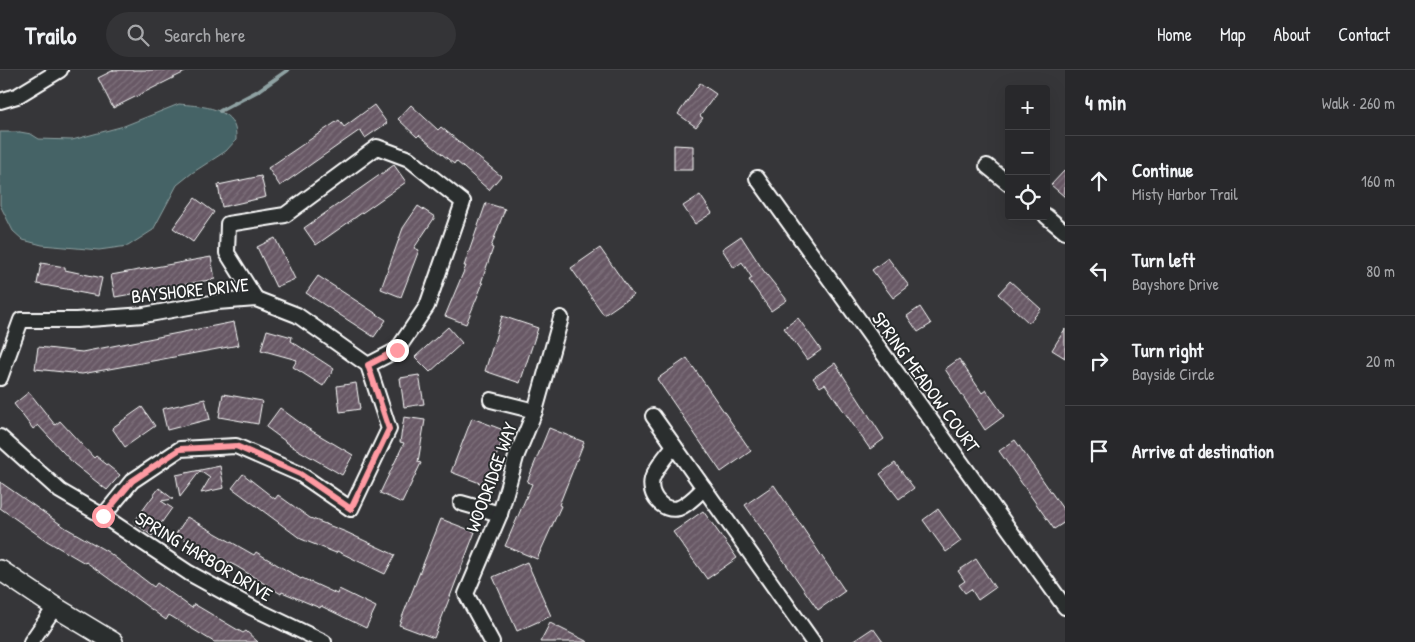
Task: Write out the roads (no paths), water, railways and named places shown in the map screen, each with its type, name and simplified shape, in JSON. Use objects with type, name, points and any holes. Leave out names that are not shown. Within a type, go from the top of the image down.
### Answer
[{"type":"main road","points":[[0,570],[55,607],[113,642]]},
{"type":"street","points":[[0,101],[16,96],[60,70]]},
{"type":"street","points":[[103,516],[132,481],[180,449],[236,446],[300,474],[351,509],[389,429],[368,365],[397,350],[427,306],[463,202],[409,159],[377,147],[285,214],[228,224],[227,254],[256,300]]},
{"type":"street","points":[[987,166],[1005,181]]},
{"type":"street","name":"SPRING MEADOW COURT","points":[[757,178],[1065,607]]},
{"type":"street","points":[[1050,219],[1065,232]]},
{"type":"street","name":"BAYSHORE DRIVE","points":[[0,378],[21,320],[76,320],[134,315],[217,302],[256,300],[297,315],[368,365]]},
{"type":"street","name":"WOODRIDGE WAY","points":[[492,642],[466,594],[500,514],[516,457],[534,411],[561,318]]},
{"type":"street","points":[[491,400],[534,411]]},
{"type":"street","points":[[653,416],[813,642]]},
{"type":"street","name":"SPRING HARBOR DRIVE","points":[[0,437],[60,491],[103,516],[189,573],[253,608],[297,637],[324,642]]},
{"type":"street","points":[[674,446],[652,478],[652,495],[658,502],[666,506],[680,508],[704,488]]},
{"type":"street","points":[[461,503],[500,514]]},
{"type":"street","points":[[31,642],[55,607]]},
{"type":"water","points":[[179,104],[212,108],[226,115],[232,121],[235,128],[236,140],[226,151],[177,185],[153,230],[128,246],[99,250],[42,245],[23,240],[13,231],[0,205],[0,132],[20,132],[31,134],[39,139],[72,140],[124,126]]},
{"type":"waterway","points":[[220,111],[258,91],[288,70]]}]
